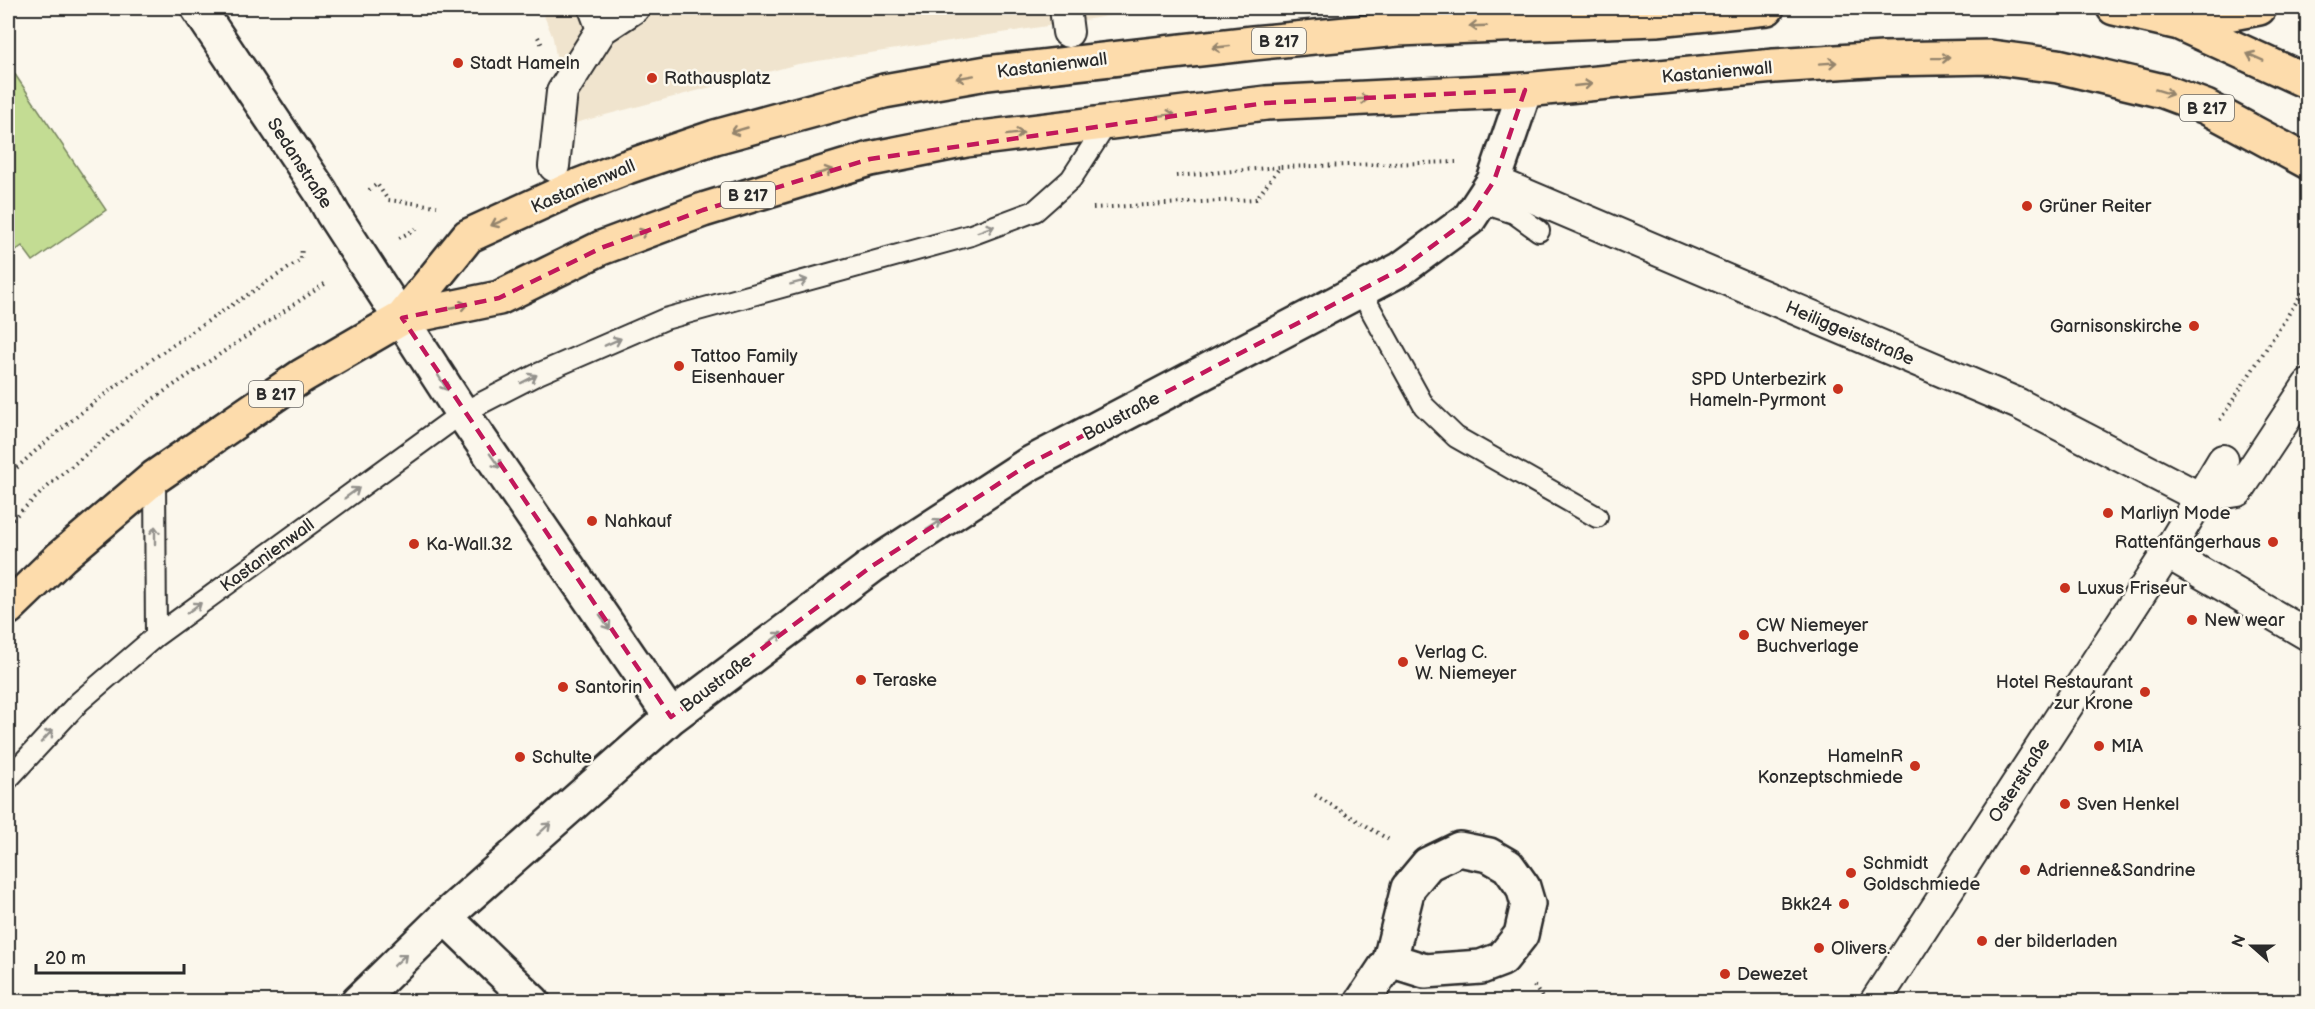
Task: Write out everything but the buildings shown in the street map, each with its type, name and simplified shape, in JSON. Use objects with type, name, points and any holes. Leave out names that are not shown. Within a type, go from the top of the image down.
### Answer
[{"type":"main road","name":"Kastanienwall","points":[[402,318],[468,236],[573,188],[638,163],[726,133],[884,91],[987,73],[1398,29],[1656,19],[1767,8]]},
{"type":"main road","points":[[2114,8],[2180,23],[2307,82]]},
{"type":"main road","points":[[2180,23],[2259,8]]},
{"type":"main road","name":"Kastanienwall","points":[[8,608],[61,557],[155,477],[302,376],[402,318],[499,298],[601,248],[703,210],[870,159],[966,140],[1266,104],[1525,90],[1774,66],[1883,59],[1991,57],[2058,66],[2163,91],[2206,107],[2305,158]]},
{"type":"street","name":"Sedanstraße","points":[[198,8],[402,318]]},
{"type":"street","points":[[554,166],[562,92],[598,18],[634,8]]},
{"type":"street","name":"Baustraße","points":[[358,1002],[445,917],[671,717],[872,566],[1029,464],[1401,269],[1469,219],[1491,182],[1525,90]]},
{"type":"street","name":"Heiliggeiststraße","points":[[1491,182],[2019,405],[2199,497]]},
{"type":"street","name":"Baustraße","points":[[402,318],[462,413],[671,717]]},
{"type":"street","points":[[2199,497],[2238,491],[2307,385]]},
{"type":"street","name":"Osterstraße","points":[[1875,1002],[2167,553],[2223,460]]},
{"type":"street","points":[[2167,553],[2307,634]]},
{"type":"street","points":[[1362,1002],[1390,960],[1408,888],[1428,864],[1459,849],[1489,855],[1508,866],[1523,887],[1528,904],[1521,935],[1502,959],[1481,967],[1425,971],[1390,960]]},
{"type":"street","points":[[445,917],[534,1002]]},
{"type":"lane","name":"Kastanienwall","points":[[8,779],[79,702],[156,636],[462,413],[538,374],[665,319],[970,235],[1035,211],[1071,179],[1108,122]]},
{"type":"lane","points":[[1491,182],[1514,213],[1539,231]]},
{"type":"lane","points":[[1360,290],[1424,406],[1430,412],[1456,437],[1597,518]]},
{"type":"lane","points":[[155,477],[156,636]]},
{"type":"path","points":[[2302,8],[2307,18]]},
{"type":"path","points":[[1035,211],[1256,199],[1280,166]]},
{"type":"path","points":[[1176,176],[1280,166],[1491,182]]},
{"type":"path","points":[[8,476],[47,440],[191,332],[301,260],[303,236],[377,184],[388,200],[442,207]]},
{"type":"path","points":[[8,523],[56,479],[153,399],[362,258],[423,225]]},
{"type":"path","points":[[2217,424],[2307,284]]},
{"type":"path","points":[[1315,795],[1428,864]]},
{"type":"highlighted area","points":[[1525,90],[1494,181],[1469,219],[1401,269],[1029,464],[872,566],[671,717],[402,318],[499,298],[601,248],[703,210],[870,159],[1266,103]]},
{"type":"shaded area","name":"Rathausplatz","points":[[541,8],[1153,8],[798,64],[575,123],[562,92],[553,38]]},
{"type":"green space","points":[[8,64],[106,210],[33,261],[22,246],[8,256]]},
{"type":"place","name":"Stadt Hameln","points":[[458,63]]},
{"type":"place","name":"Rathausplatz","points":[[652,78]]},
{"type":"place","name":"Grüner Reiter","points":[[2027,206]]},
{"type":"place","name":"Garnisonskirche","points":[[2194,326]]},
{"type":"place","name":"Tattoo Family Eisenhauer","points":[[679,366]]},
{"type":"place","name":"SPD Unterbezirk Hameln-Pyrmont","points":[[1838,389]]},
{"type":"place","name":"Marliyn Mode","points":[[2108,513]]},
{"type":"place","name":"Nahkauf","points":[[592,521]]},
{"type":"place","name":"Rattenfängerhaus","points":[[2273,542]]},
{"type":"place","name":"Ka-Wall.32","points":[[414,544]]},
{"type":"place","name":"Luxus Friseur","points":[[2065,588]]},
{"type":"place","name":"New wear","points":[[2192,620]]},
{"type":"place","name":"CW Niemeyer Buchverlage","points":[[1744,635]]},
{"type":"place","name":"Verlag C. W. Niemeyer","points":[[1403,662]]},
{"type":"place","name":"Teraske","points":[[861,680]]},
{"type":"place","name":"Santorin","points":[[563,687]]},
{"type":"place","name":"Hotel Restaurant zur Krone","points":[[2145,692]]},
{"type":"place","name":"MIA","points":[[2099,746]]},
{"type":"place","name":"Schulte","points":[[520,757]]},
{"type":"place","name":"HamelnR Konzeptschmiede","points":[[1915,766]]},
{"type":"place","name":"Sven Henkel","points":[[2065,804]]},
{"type":"place","name":"Adrienne&Sandrine","points":[[2025,870]]},
{"type":"place","name":"Schmidt Goldschmiede","points":[[1851,873]]},
{"type":"place","name":"Bkk24","points":[[1844,904]]},
{"type":"place","name":"der bilderladen","points":[[1982,941]]},
{"type":"place","name":"Olivers.","points":[[1819,948]]},
{"type":"place","name":"Dewezet","points":[[1725,974]]}]
